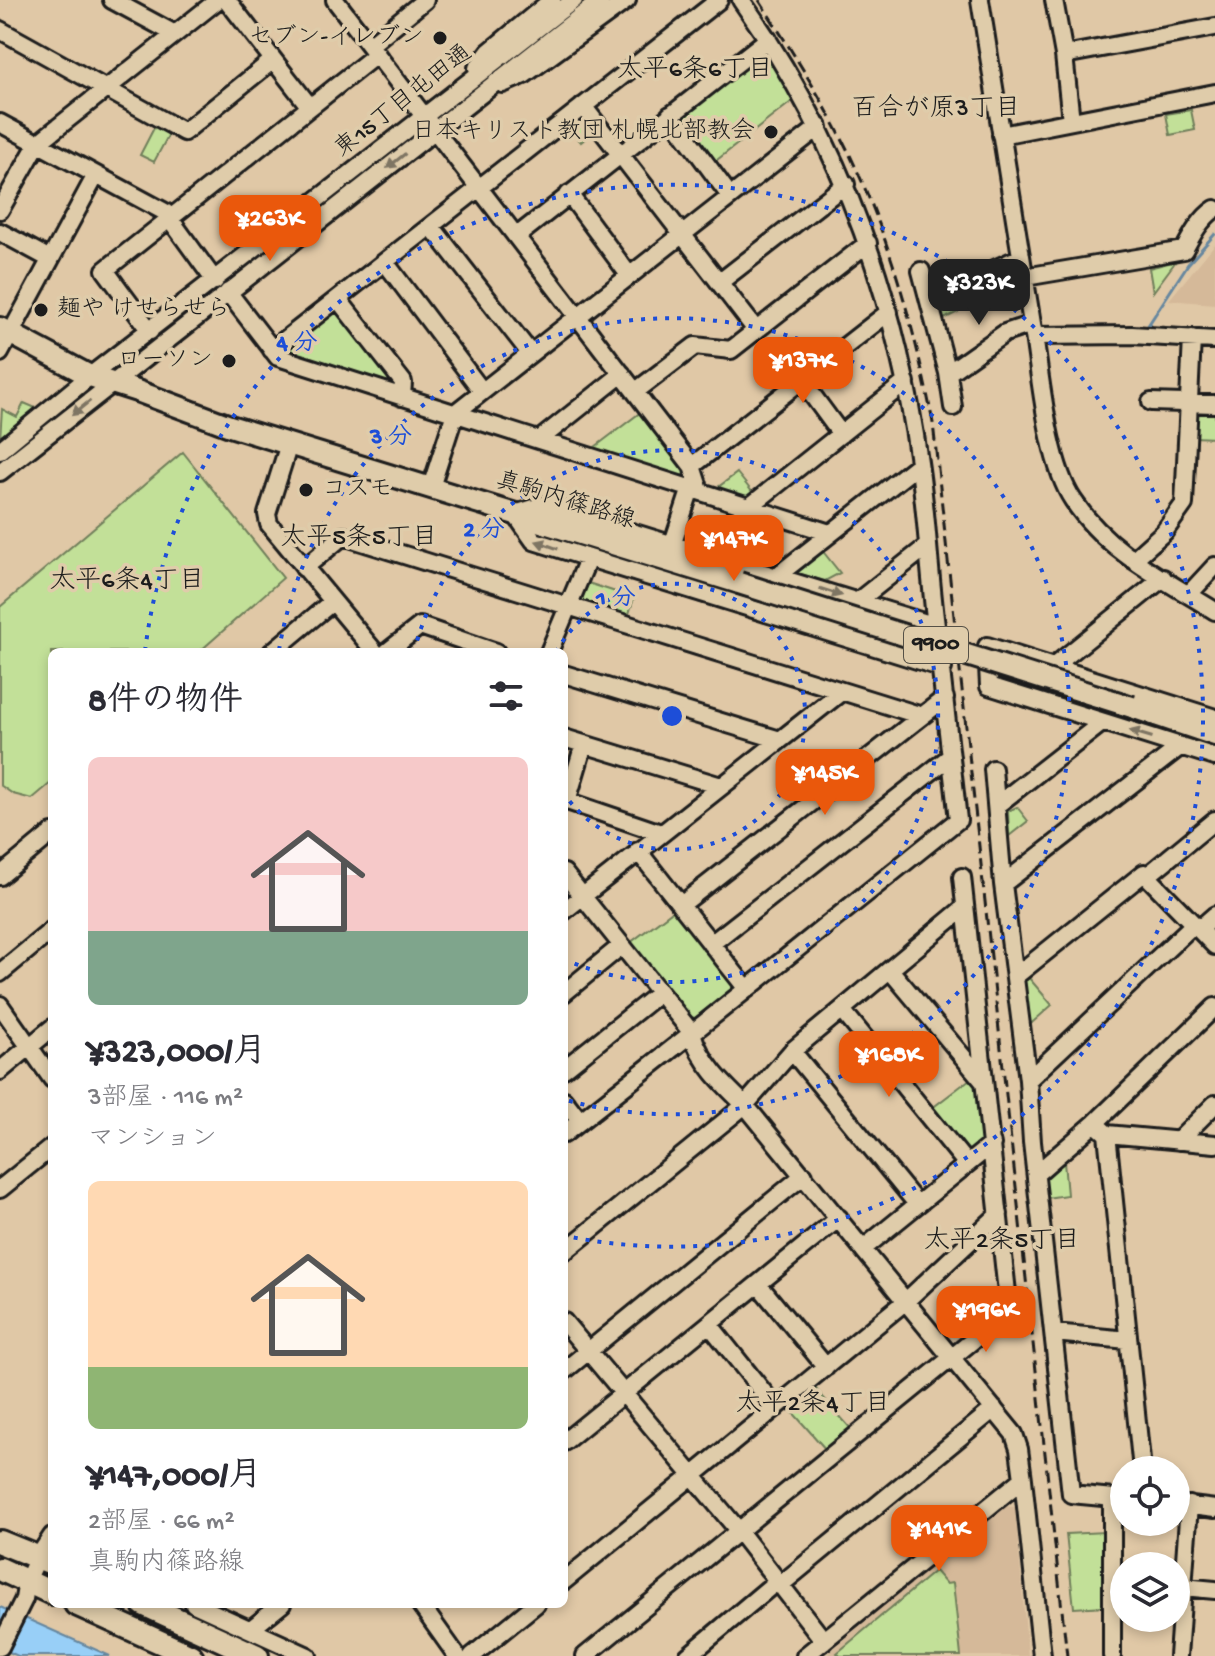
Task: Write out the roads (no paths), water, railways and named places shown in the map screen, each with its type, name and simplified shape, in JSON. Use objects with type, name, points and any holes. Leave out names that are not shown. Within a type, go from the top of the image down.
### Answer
[{"type":"highway","points":[[0,1542],[45,1560]]},
{"type":"highway","points":[[0,1569],[48,1591]]},
{"type":"highway","points":[[85,1608],[191,1656]]},
{"type":"highway","points":[[152,1608],[257,1656]]},
{"type":"main road","name":"真駒内篠路線","points":[[5,331],[90,376],[289,444],[1215,735]]},
{"type":"street","points":[[112,0],[175,34]]},
{"type":"street","points":[[0,210],[38,143],[218,0]]},
{"type":"street","points":[[227,0],[310,107]]},
{"type":"street","points":[[335,0],[692,466],[696,490],[672,546]]},
{"type":"street","points":[[150,331],[105,270],[310,107],[425,0]]},
{"type":"street","points":[[464,86],[489,52],[552,0]]},
{"type":"street","name":"東15丁目屯田通","points":[[0,472],[228,292],[431,122],[464,86],[574,0]]},
{"type":"street","name":"東15丁目屯田通","points":[[0,450],[90,376],[215,281],[431,122],[483,93],[601,0]]},
{"type":"street","points":[[483,93],[524,75],[627,0]]},
{"type":"street","points":[[272,350],[719,0]]},
{"type":"street","points":[[568,1131],[958,820],[919,464],[906,382],[889,312],[846,184],[819,127],[768,39],[741,0]]},
{"type":"street","points":[[980,0],[1054,453],[1071,497],[1094,529],[1133,560],[1215,611]]},
{"type":"street","points":[[1054,0],[1071,121]]},
{"type":"street","points":[[1064,55],[1215,27]]},
{"type":"street","points":[[0,30],[184,132],[273,60]]},
{"type":"street","points":[[517,236],[768,39]]},
{"type":"street","points":[[1001,135],[1215,93]]},
{"type":"street","points":[[583,106],[756,330]]},
{"type":"street","points":[[670,115],[730,196]]},
{"type":"street","points":[[0,123],[165,212],[215,281]]},
{"type":"street","points":[[431,487],[455,413],[819,127]]},
{"type":"street","points":[[0,353],[5,331],[50,259],[96,175]]},
{"type":"street","points":[[720,282],[846,184]]},
{"type":"street","points":[[569,194],[629,275]]},
{"type":"street","points":[[1025,277],[1184,250],[1193,233],[1215,209]]},
{"type":"street","points":[[431,226],[530,353]]},
{"type":"street","points":[[0,232],[50,259]]},
{"type":"street","points":[[636,391],[695,346],[731,350],[868,243]]},
{"type":"street","points":[[929,299],[1021,257]]},
{"type":"street","points":[[385,262],[482,391]]},
{"type":"street","points":[[921,271],[948,373],[953,407]]},
{"type":"street","points":[[228,292],[278,357],[830,533]]},
{"type":"street","points":[[338,299],[403,382],[402,397]]},
{"type":"street","points":[[692,466],[889,312]]},
{"type":"street","points":[[948,373],[1005,333],[1033,330],[1215,340]]},
{"type":"street","points":[[1133,560],[1164,532],[1184,504],[1192,338]]},
{"type":"street","points":[[539,440],[622,374]]},
{"type":"street","points":[[802,381],[841,434]]},
{"type":"street","points":[[749,507],[906,382]]},
{"type":"street","points":[[1151,402],[1215,404]]},
{"type":"street","points":[[289,444],[267,514],[269,524],[372,648]]},
{"type":"street","points":[[778,575],[919,464]]},
{"type":"street","points":[[936,626],[544,505],[515,514],[534,541],[943,668]]},
{"type":"street","points":[[304,568],[343,536],[922,716]]},
{"type":"street","points":[[858,601],[926,547]]},
{"type":"street","points":[[551,648],[588,559]]},
{"type":"street","points":[[1189,594],[1215,566]]},
{"type":"street","points":[[1053,667],[1163,578]]},
{"type":"street","points":[[277,648],[332,602]]},
{"type":"street","points":[[392,648],[420,626],[473,648]]},
{"type":"street","points":[[1215,718],[987,646],[989,686],[1215,757]]},
{"type":"street","points":[[568,675],[780,740]]},
{"type":"street","points":[[568,908],[841,692]]},
{"type":"street","points":[[681,905],[945,698]]},
{"type":"street","points":[[997,805],[1103,722]]},
{"type":"street","points":[[568,739],[721,786]]},
{"type":"street","points":[[568,798],[584,744]]},
{"type":"street","points":[[1003,884],[1181,746]]},
{"type":"street","points":[[711,944],[951,756]]},
{"type":"street","points":[[993,769],[1071,1494],[1110,1498]]},
{"type":"street","points":[[568,801],[661,833]]},
{"type":"street","points":[[1147,876],[1215,820]]},
{"type":"street","points":[[0,876],[48,836]]},
{"type":"street","points":[[638,851],[747,989]]},
{"type":"street","points":[[1017,975],[1144,873],[1215,946]]},
{"type":"street","points":[[585,1656],[1009,1311],[962,877]]},
{"type":"street","points":[[568,878],[692,1033],[696,1050],[804,1175],[1014,1434],[1023,1479],[1042,1656]]},
{"type":"street","points":[[568,1249],[745,1105],[792,1051],[965,907]]},
{"type":"street","points":[[1028,1080],[1196,927],[1215,915]]},
{"type":"street","points":[[0,973],[48,933]]},
{"type":"street","points":[[568,990],[621,946]]},
{"type":"street","points":[[890,970],[984,1082]]},
{"type":"street","points":[[568,1066],[658,994]]},
{"type":"street","points":[[0,1005],[48,1073]]},
{"type":"street","points":[[1036,1174],[1101,1128],[1215,1007]]},
{"type":"street","points":[[842,1010],[966,1163]]},
{"type":"street","points":[[0,1071],[48,1031]]},
{"type":"street","points":[[792,1051],[917,1204]]},
{"type":"street","points":[[1178,1141],[1215,1104]]},
{"type":"street","points":[[568,1105],[580,1121]]},
{"type":"street","points":[[1101,1128],[1215,1144]]},
{"type":"street","points":[[1101,1128],[1140,1456]]},
{"type":"street","points":[[864,1248],[992,1144]]},
{"type":"street","points":[[0,1189],[48,1150]]},
{"type":"street","points":[[568,1368],[804,1175]]},
{"type":"street","points":[[568,1578],[907,1300],[999,1214]]},
{"type":"street","points":[[568,1439],[839,1218]]},
{"type":"street","points":[[758,1284],[826,1367]]},
{"type":"street","points":[[709,1324],[776,1408]]},
{"type":"street","points":[[568,1327],[738,1530],[778,1584],[818,1650],[1023,1479]]},
{"type":"street","points":[[1054,1333],[1128,1340]]},
{"type":"street","points":[[688,1656],[994,1409]]},
{"type":"street","points":[[1190,1506],[1215,1509]]},
{"type":"street","points":[[1112,1656],[1117,1536]]},
{"type":"street","points":[[0,1647],[20,1607],[27,1581],[45,1560]]},
{"type":"street","points":[[1190,1588],[1215,1590]]},
{"type":"street","points":[[203,1608],[308,1656]]},
{"type":"street","points":[[251,1629],[277,1608]]},
{"type":"street","points":[[423,1608],[457,1656]]},
{"type":"street","points":[[472,1656],[531,1608]]},
{"type":"street","points":[[1178,1656],[1180,1632]]},
{"type":"water","points":[[0,1607],[110,1656],[18,1656],[0,1648]]},
{"type":"waterway","points":[[1147,327],[1188,264],[1215,234]]},
{"type":"railway","points":[[759,0],[832,119],[872,206],[908,313],[933,423],[1067,1656]]},
{"type":"place","name":"セブン-イレブン","points":[[440,38]]},
{"type":"place","name":"日本キリスト教団 札幌北部教会","points":[[771,132]]},
{"type":"place","name":"麺や けせらせら","points":[[41,310]]},
{"type":"place","name":"ローソン","points":[[229,361]]},
{"type":"place","name":"コスモ","points":[[306,490]]},
{"type":"district","name":"太平6条6丁目","points":[[695,71]]},
{"type":"district","name":"百合が原3丁目","points":[[936,110]]},
{"type":"district","name":"太平5条5丁目","points":[[359,539]]},
{"type":"district","name":"太平6条4丁目","points":[[127,582]]},
{"type":"district","name":"太平2条5丁目","points":[[1002,1242]]},
{"type":"district","name":"太平2条4丁目","points":[[813,1405]]}]
